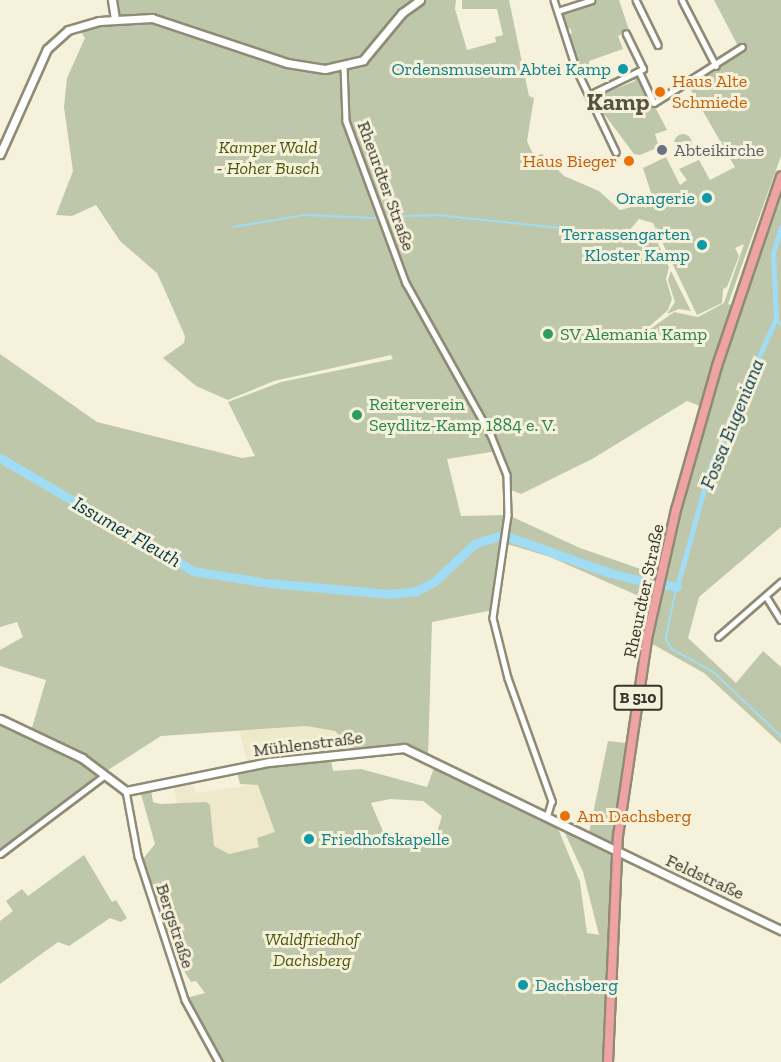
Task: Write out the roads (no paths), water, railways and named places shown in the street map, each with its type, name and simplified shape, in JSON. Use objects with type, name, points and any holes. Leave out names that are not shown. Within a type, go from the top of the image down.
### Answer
[{"type":"main road","name":"Rheurdter Straße","points":[[608,1062],[617,851],[648,634],[676,510],[717,366],[781,177]]},
{"type":"street","points":[[112,0],[116,19]]},
{"type":"street","points":[[0,154],[41,60],[54,40],[80,26],[116,19],[152,18],[306,68],[345,66],[370,54],[402,13],[420,0]]},
{"type":"street","points":[[554,0],[589,95],[616,152]]},
{"type":"street","points":[[558,11],[591,0]]},
{"type":"street","points":[[636,0],[658,45]]},
{"type":"street","points":[[682,0],[716,66]]},
{"type":"street","points":[[589,95],[643,69],[626,34]]},
{"type":"street","points":[[639,71],[654,103],[716,66],[742,47]]},
{"type":"street","name":"Rheurdter Straße","points":[[345,66],[346,121],[406,283],[491,435],[507,476],[508,515],[493,618],[508,678],[552,801],[547,818]]},
{"type":"street","points":[[718,637],[781,582]]},
{"type":"street","points":[[766,596],[781,620]]},
{"type":"street","points":[[0,719],[82,758],[126,791]]},
{"type":"street","name":"Mühlenstraße","points":[[126,791],[269,762],[395,747],[411,750],[617,851]]},
{"type":"street","points":[[0,854],[104,776]]},
{"type":"street","name":"Bergstraße","points":[[126,791],[127,816],[138,856],[186,1003],[219,1062]]},
{"type":"street","name":"Feldstraße","points":[[617,851],[781,930]]},
{"type":"waterway","points":[[233,227],[305,215],[375,218]]},
{"type":"waterway","points":[[384,217],[437,215],[600,232]]},
{"type":"waterway","name":"Fossa Eugeniana","points":[[677,587],[710,467],[776,318],[773,253],[781,227]]},
{"type":"waterway","name":"Fossa Eugeniana","points":[[776,318],[781,325]]},
{"type":"waterway","name":"Issumer Fleuth","points":[[0,458],[193,571],[262,582]]},
{"type":"waterway","name":"Issumer Fleuth","points":[[269,583],[389,594],[416,591],[434,582],[474,544],[499,536]]},
{"type":"waterway","name":"Issumer Fleuth","points":[[509,537],[610,573],[647,582]]},
{"type":"waterway","name":"Issumer Fleuth","points":[[666,585],[677,587]]},
{"type":"waterway","points":[[677,587],[666,639],[672,649],[714,672],[781,736]]},
{"type":"place","name":"Ordensmuseum Abtei Kamp","points":[[623,69]]},
{"type":"place","name":"Haus Alte Schmiede","points":[[660,92]]},
{"type":"place","name":"Abteikirche","points":[[662,150]]},
{"type":"place","name":"Haus Bieger","points":[[629,161]]},
{"type":"place","name":"Orangerie","points":[[707,198]]},
{"type":"place","name":"Terrassengarten Kloster Kamp","points":[[702,245]]},
{"type":"place","name":"SV Alemania Kamp","points":[[548,334]]},
{"type":"place","name":"Reiterverein Seydlitz-Kamp 1884 e. V.","points":[[357,415]]},
{"type":"place","name":"Am Dachsberg","points":[[565,816]]},
{"type":"place","name":"Friedhofskapelle","points":[[309,839]]},
{"type":"place","name":"Dachsberg","points":[[523,985]]},
{"type":"district","name":"Kamp","points":[[618,102]]},
{"type":"park label","name":"Kamper Wald - Hoher Busch","points":[[268,158]]},
{"type":"park label","name":"Waldfriedhof Dachsberg","points":[[312,950]]}]
